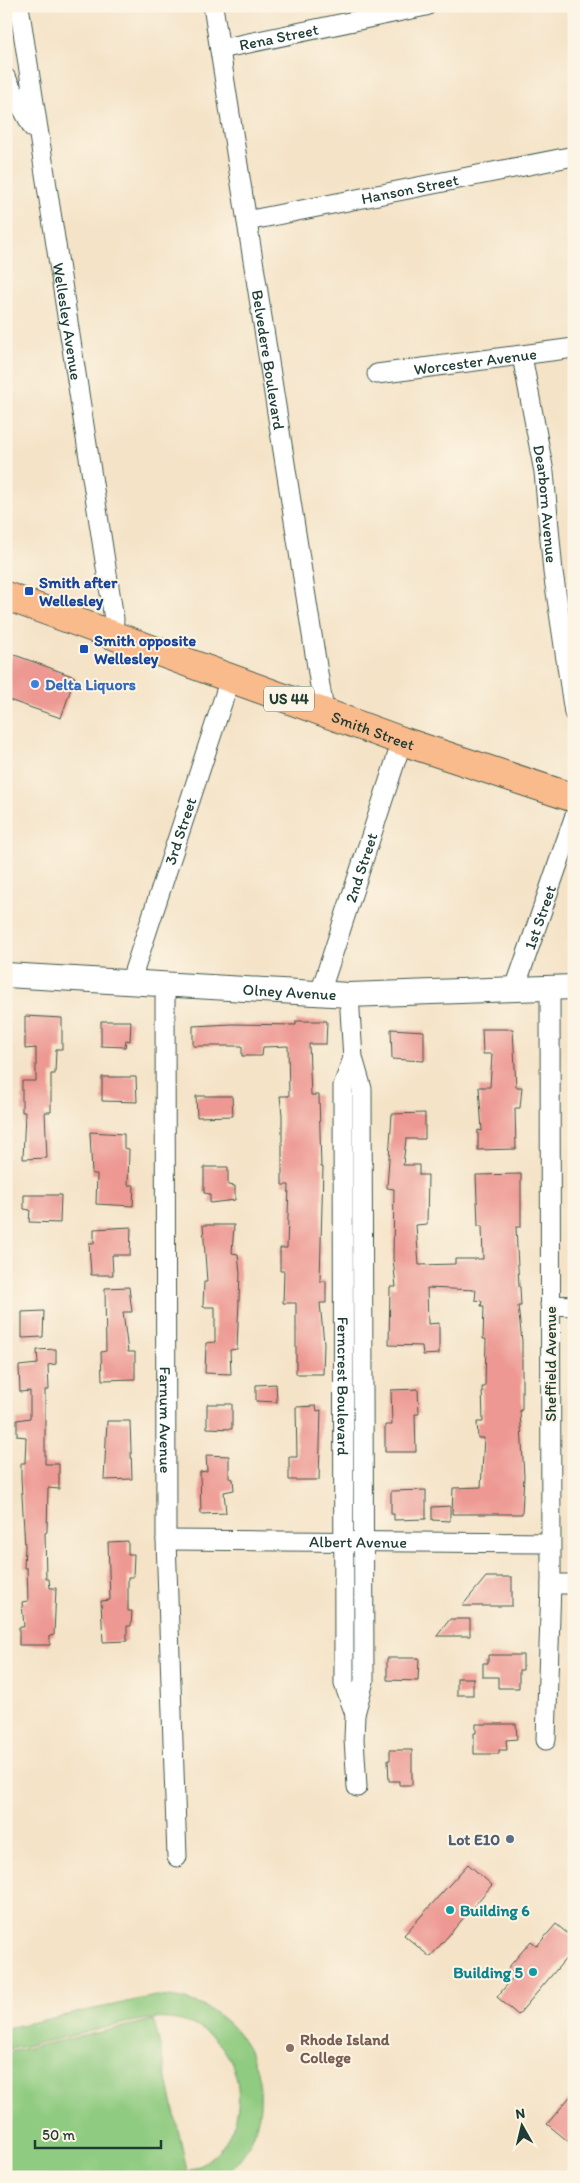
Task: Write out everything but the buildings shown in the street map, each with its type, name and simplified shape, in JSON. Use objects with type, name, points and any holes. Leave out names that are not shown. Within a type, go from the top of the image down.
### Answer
[{"type":"main road","name":"Smith Street","points":[[6,596],[402,741],[574,798]]},
{"type":"street","name":"Wellesley Avenue","points":[[20,6],[39,140],[66,300],[114,619],[113,636]]},
{"type":"street","name":"Belvedere Boulevard","points":[[213,6],[324,711]]},
{"type":"street","name":"Rena Street","points":[[220,49],[426,6]]},
{"type":"street","points":[[6,78],[39,140]]},
{"type":"street","name":"Hanson Street","points":[[247,221],[574,156]]},
{"type":"street","name":"Worcester Avenue","points":[[377,374],[574,348]]},
{"type":"street","name":"Dearborn Avenue","points":[[522,356],[544,472],[555,589],[574,713]]},
{"type":"street","name":"3rd Street","points":[[130,983],[230,679]]},
{"type":"street","name":"2nd Street","points":[[320,993],[402,741]]},
{"type":"street","name":"1st Street","points":[[515,988],[574,818]]},
{"type":"street","name":"Olney Avenue","points":[[6,975],[349,994],[574,987]]},
{"type":"street","name":"Farnum Avenue","points":[[165,984],[166,1540],[177,1857]]},
{"type":"street","name":"Sheffield Avenue","points":[[546,1740],[551,1584],[550,988]]},
{"type":"street","name":"Ferncrest Boulevard","points":[[349,994],[353,1058],[362,1089],[364,1681],[355,1714],[354,1739],[357,1787]]},
{"type":"street","name":"Ferncrest Boulevard","points":[[353,1058],[343,1086],[344,1684],[355,1714]]},
{"type":"street","points":[[550,1306],[574,1306]]},
{"type":"street","name":"Albert Avenue","points":[[166,1540],[550,1543]]},
{"type":"street","points":[[551,1584],[574,1584]]},
{"type":"green space","points":[[155,1996],[195,2002],[207,2008],[228,2023],[244,2042],[255,2064],[260,2088],[259,2113],[253,2137],[240,2158],[222,2177],[168,2177],[193,2169],[210,2159],[228,2137],[236,2118],[239,2098],[236,2077],[229,2058],[218,2042],[201,2029],[181,2021],[149,2019],[6,2050],[6,2028]]},
{"type":"green space","points":[[154,2020],[187,2170],[158,2177],[6,2177],[6,2053]]},
{"type":"place","name":"Smith after Wellesley","points":[[29,591]]},
{"type":"place","name":"Smith opposite Wellesley","points":[[84,649]]},
{"type":"place","name":"Delta Liquors","points":[[35,684]]},
{"type":"place","name":"Lot E10","points":[[510,1839]]},
{"type":"place","name":"Building 6","points":[[450,1910]]},
{"type":"place","name":"Building 5","points":[[533,1972]]},
{"type":"place","name":"Rhode Island College","points":[[290,2048]]}]
